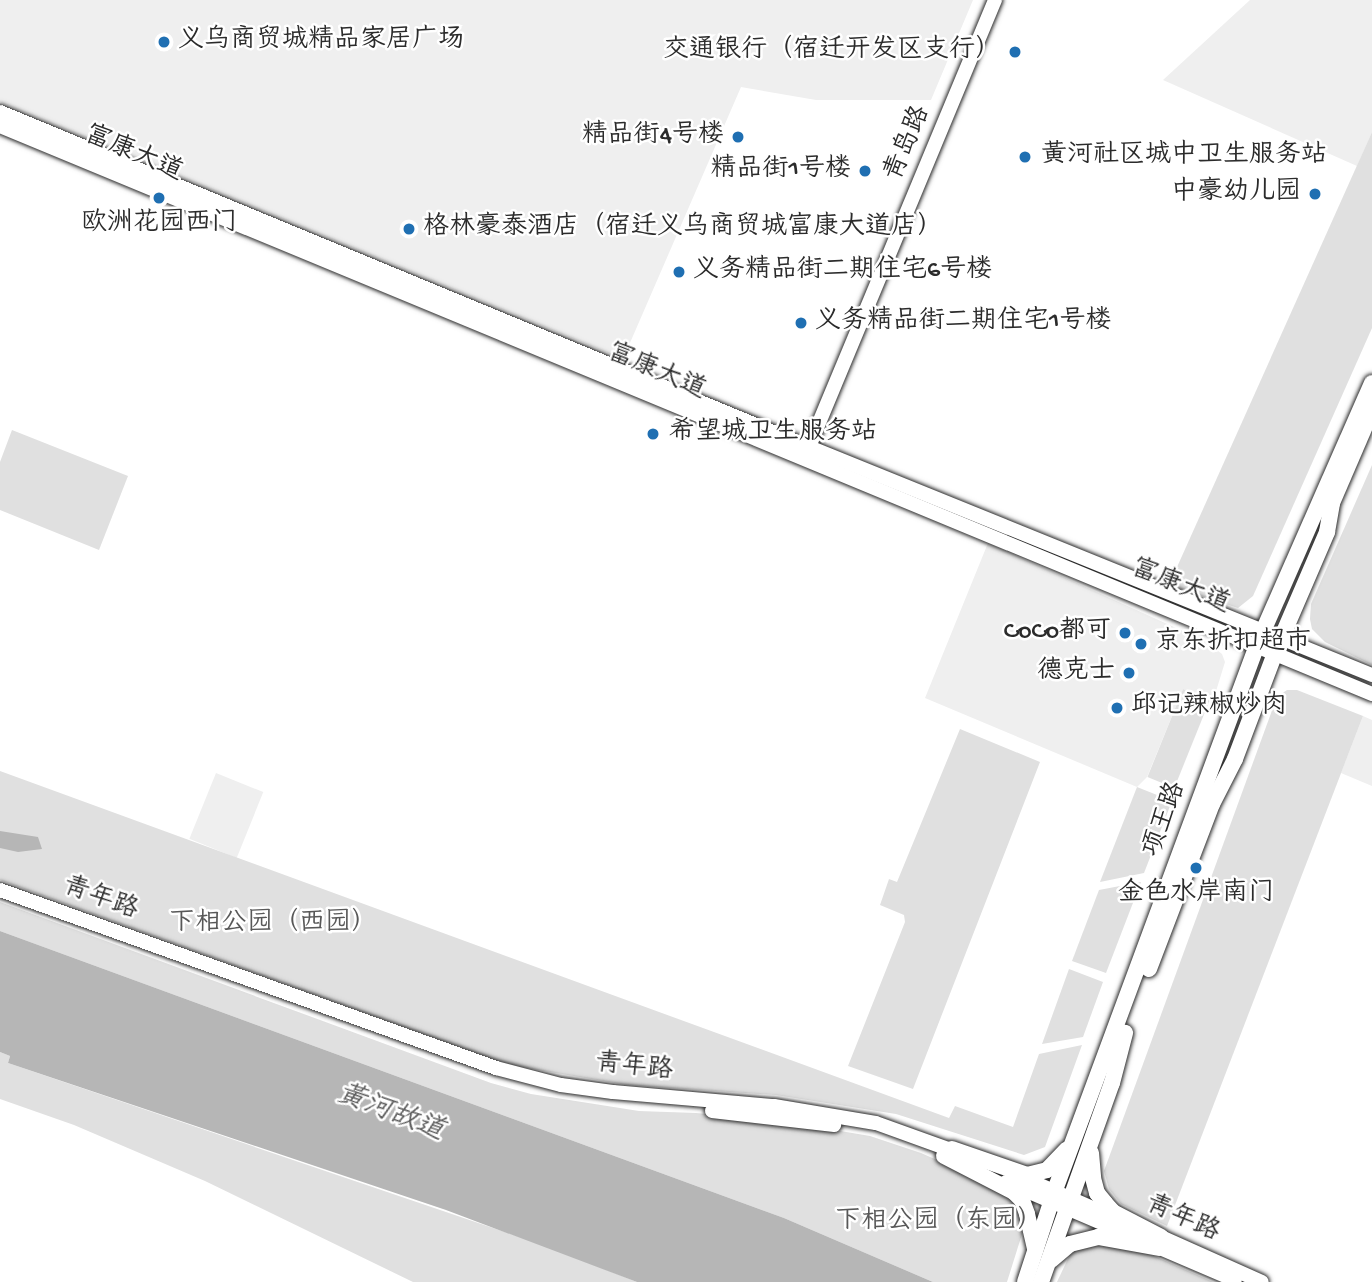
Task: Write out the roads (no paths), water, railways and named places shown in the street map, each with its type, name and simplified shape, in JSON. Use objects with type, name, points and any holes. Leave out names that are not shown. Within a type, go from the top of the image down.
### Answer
[{"type":"main road","name":"项王路","points":[[1026,1282],[1042,1258],[1069,1203],[1083,1140],[1257,645],[1372,383]]},
{"type":"main road","name":"项王路","points":[[1041,1282],[1042,1258],[1053,1196],[1112,1083],[1120,1044],[1212,804],[1235,759],[1275,653],[1326,532],[1332,503],[1372,410]]},
{"type":"main road","points":[[948,1153],[1027,1175],[1047,1170],[1083,1140],[1097,1193],[1113,1212],[1160,1243]]},
{"type":"main road","points":[[948,1153],[1014,1192],[1022,1200],[1042,1258],[1070,1244],[1098,1237],[1160,1243]]},
{"type":"street","name":"青岛路","points":[[803,461],[995,0]]},
{"type":"street","name":"富康大道","points":[[0,112],[809,447],[1282,636],[1372,675]]},
{"type":"street","name":"富康大道","points":[[0,127],[1372,694]]},
{"type":"street","name":"青年路","points":[[0,890],[496,1068],[562,1084],[613,1092],[775,1106],[887,1126],[1160,1243],[1239,1282]]},
{"type":"street","name":"青年路","points":[[0,897],[491,1077],[562,1093],[615,1101],[871,1131],[948,1153]]},
{"type":"street","name":"青年路","points":[[1160,1243],[1262,1282]]},
{"type":"water","points":[[0,831],[38,837],[42,849],[18,852],[0,848]]},
{"type":"water","name":"黄河故道","points":[[0,931],[784,1218],[933,1282],[637,1282],[446,1210],[8,1063],[10,1056],[0,1052]]},
{"type":"place","name":"义乌商贸城精品家居广场","points":[[164,42]]},
{"type":"place","name":"交通银行（宿迁开发区支行）","points":[[1015,52]]},
{"type":"place","name":"精品街4号楼","points":[[738,137]]},
{"type":"place","name":"黄河社区城中卫生服务站","points":[[1025,157]]},
{"type":"place","name":"精品街1号楼","points":[[865,171]]},
{"type":"place","name":"中豪幼儿园","points":[[1315,194]]},
{"type":"place","name":"欧洲花园西门","points":[[159,198]]},
{"type":"place","name":"格林豪泰酒店（宿迁义乌商贸城富康大道店）","points":[[409,229]]},
{"type":"place","name":"义务精品街二期住宅6号楼","points":[[679,272]]},
{"type":"place","name":"义务精品街二期住宅1号楼","points":[[801,323]]},
{"type":"place","name":"希望城卫生服务站","points":[[653,434]]},
{"type":"place","name":"CoCo都可","points":[[1125,633]]},
{"type":"place","name":"京东折扣超市","points":[[1141,644]]},
{"type":"place","name":"德克士","points":[[1129,673]]},
{"type":"place","name":"邱记辣椒炒肉","points":[[1117,708]]},
{"type":"place","name":"金色水岸南门","points":[[1196,868]]},
{"type":"park label","name":"下相公园（西园）","points":[[273,925]]},
{"type":"park label","name":"下相公园（东园）","points":[[939,1223]]}]
